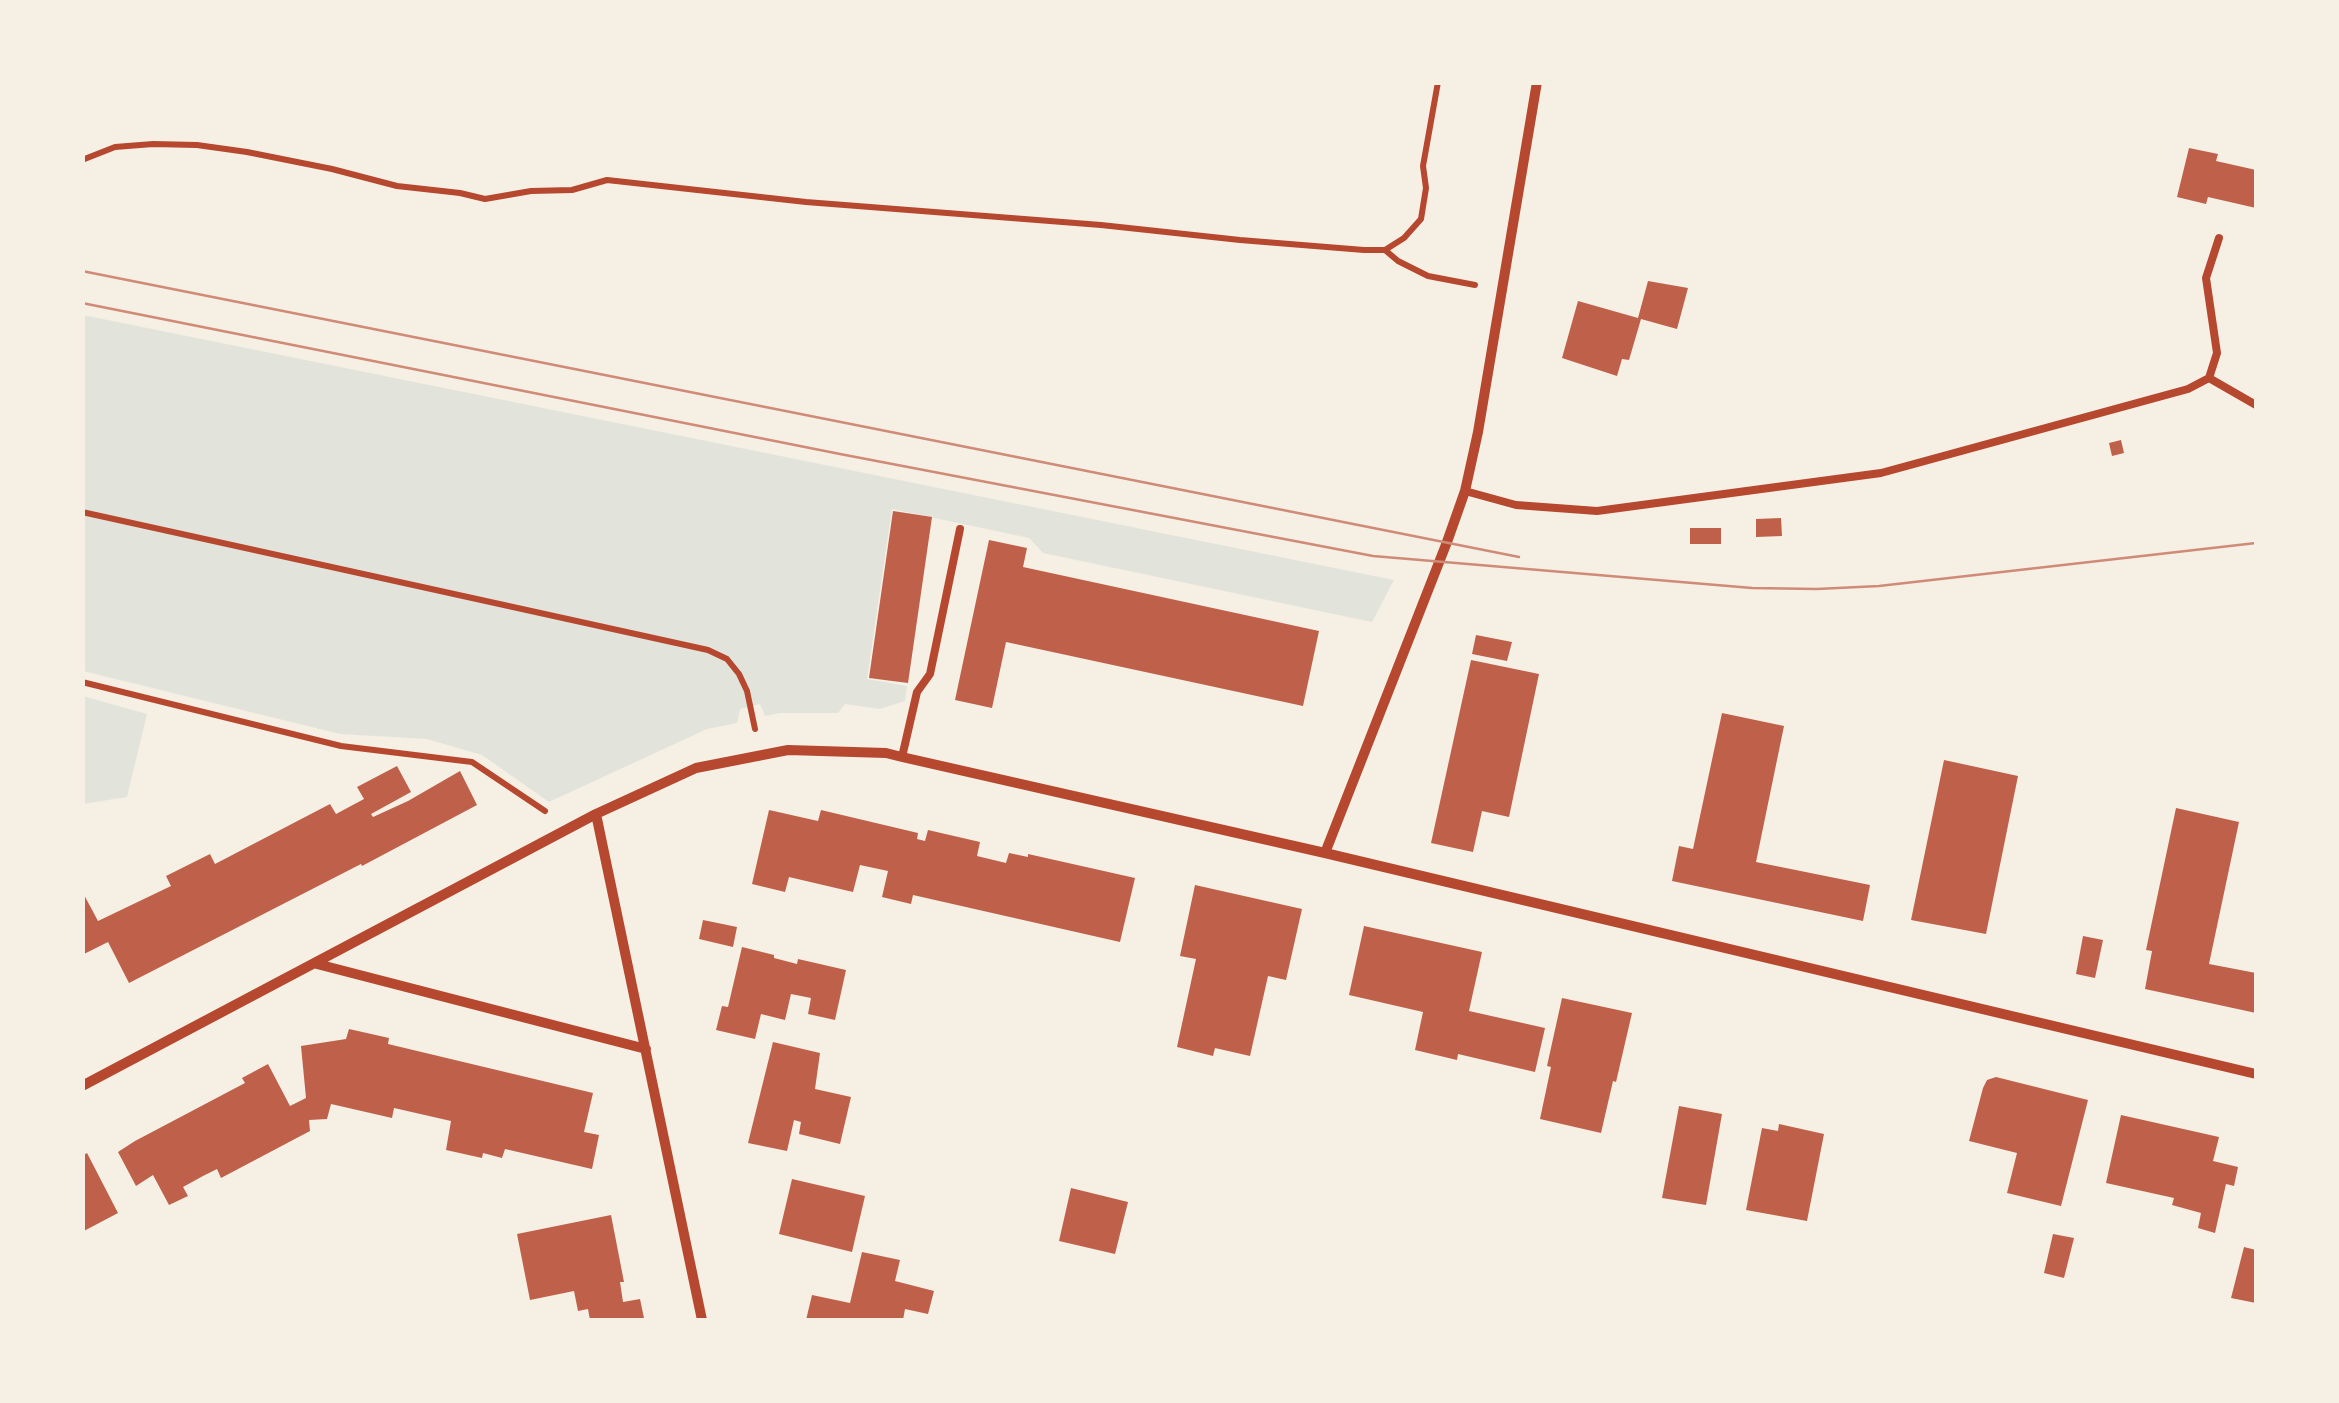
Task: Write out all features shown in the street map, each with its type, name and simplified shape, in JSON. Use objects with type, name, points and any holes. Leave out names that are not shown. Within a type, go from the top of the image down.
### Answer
[{"type":"street","points":[[1325,852],[1465,491],[1536,82]]},
{"type":"street","points":[[82,1086],[596,814],[696,768],[788,750],[886,753],[1325,852],[2256,1074]]},
{"type":"street","points":[[596,814],[702,1320]]},
{"type":"street","points":[[316,964],[646,1049]]},
{"type":"lane","points":[[1465,491],[1516,506],[1597,511],[1881,473],[2188,389],[2208,378],[2217,353],[2206,278],[2219,238]]},
{"type":"lane","points":[[2208,378],[2256,405]]},
{"type":"lane","points":[[902,757],[917,692],[930,674],[960,529]]},
{"type":"path","points":[[82,160],[115,148],[153,144],[197,146],[315,165],[397,186],[485,198],[572,190],[608,180],[824,204],[1385,250],[1404,238],[1420,219],[1426,188],[1423,166],[1438,82]]},
{"type":"path","points":[[1385,250],[1428,276],[1502,289]]},
{"type":"path","points":[[82,512],[708,650],[727,659],[739,674],[747,691],[760,756]]},
{"type":"path","points":[[82,682],[341,746],[472,762],[543,811],[596,814]]},
{"type":"shaded area","points":[[83,315],[1394,580],[1372,622],[1043,553],[1029,538],[892,509],[867,679],[907,686],[905,701],[880,709],[845,704],[838,713],[765,716],[760,704],[740,709],[737,723],[707,729],[549,802],[482,755],[427,739],[340,734],[83,671]]},
{"type":"shaded area","points":[[83,696],[147,714],[127,797],[83,804]]},
{"type":"building","points":[[2189,148],[2218,154],[2216,161],[2256,170],[2256,208],[2208,197],[2206,204],[2177,197]]},
{"type":"building","points":[[1648,281],[1688,288],[1677,329],[1641,319],[1629,360],[1622,359],[1617,376],[1562,358],[1578,301],[1638,318]]},
{"type":"building","points":[[2121,440],[2124,453],[2112,456],[2109,443]]},
{"type":"building","points":[[893,511],[932,517],[908,683],[869,678]]},
{"type":"building","points":[[1781,518],[1782,536],[1756,537],[1756,519]]},
{"type":"building","points":[[1690,528],[1721,528],[1721,544],[1690,544]]},
{"type":"building","points":[[989,540],[1027,548],[1023,567],[1319,631],[1303,706],[1006,642],[992,708],[955,700]]},
{"type":"building","points":[[1476,635],[1512,642],[1507,661],[1472,654]]},
{"type":"building","points":[[1471,660],[1539,674],[1509,817],[1482,811],[1473,852],[1431,843]]},
{"type":"building","points":[[1722,713],[1784,726],[1756,862],[1870,885],[1863,921],[1672,881],[1679,846],[1693,849]]},
{"type":"building","points":[[1944,760],[2018,776],[1986,934],[1911,920]]},
{"type":"building","points":[[397,766],[411,792],[371,814],[373,817],[460,771],[477,805],[129,983],[108,942],[82,955],[82,891],[98,921],[171,886],[166,876],[210,854],[215,864],[330,804],[336,814],[364,799],[357,787]]},
{"type":"building","points":[[2176,808],[2239,822],[2209,964],[2256,973],[2256,1013],[2145,989],[2152,951],[2146,950]]},
{"type":"building","points":[[769,810],[818,821],[821,810],[918,833],[917,839],[925,841],[928,830],[980,842],[977,856],[1006,863],[1009,853],[1028,854],[1135,878],[1120,942],[913,895],[911,904],[882,897],[888,871],[860,865],[853,892],[789,877],[785,892],[752,884]]},
{"type":"building","points":[[1195,885],[1302,909],[1286,980],[1268,976],[1250,1056],[1215,1048],[1213,1056],[1177,1047],[1196,959],[1180,956]]},
{"type":"building","points":[[703,920],[737,927],[733,947],[699,939]]},
{"type":"building","points":[[1364,926],[1482,952],[1469,1011],[1545,1028],[1535,1072],[1458,1054],[1457,1060],[1415,1050],[1423,1012],[1349,995]]},
{"type":"building","points":[[2083,936],[2103,940],[2095,978],[2076,974]]},
{"type":"building","points":[[742,947],[797,964],[798,959],[846,970],[835,1020],[808,1014],[811,998],[791,994],[785,1020],[761,1014],[755,1039],[716,1030],[722,1006],[728,1007]]},
{"type":"building","points":[[1562,998],[1632,1013],[1601,1133],[1540,1119]]},
{"type":"building","points":[[349,1029],[389,1038],[388,1044],[593,1093],[584,1132],[599,1135],[592,1169],[505,1149],[502,1158],[446,1150],[451,1121],[394,1108],[392,1118],[331,1104],[327,1119],[309,1120],[310,1131],[221,1178],[217,1169],[203,1176],[183,1187],[188,1196],[169,1205],[153,1175],[136,1186],[118,1152],[245,1083],[242,1078],[268,1064],[290,1106],[306,1098],[301,1046],[346,1039]]},
{"type":"building","points":[[773,1042],[820,1053],[815,1089],[851,1097],[840,1144],[799,1134],[801,1122],[794,1120],[787,1151],[748,1143]]},
{"type":"building","points":[[1996,1077],[2088,1100],[2061,1206],[2007,1193],[2017,1153],[1969,1141],[1983,1088],[1987,1080]]},
{"type":"building","points":[[1679,1106],[1722,1114],[1706,1205],[1662,1198]]},
{"type":"building","points":[[2121,1115],[2219,1137],[2213,1161],[2238,1167],[2234,1186],[2226,1184],[2215,1233],[2198,1228],[2201,1213],[2172,1205],[2174,1198],[2106,1183]]},
{"type":"building","points":[[1779,1124],[1824,1134],[1807,1221],[1746,1210],[1762,1128],[1778,1131]]},
{"type":"building","points":[[87,1153],[118,1213],[82,1232],[82,1156]]},
{"type":"building","points":[[792,1179],[865,1196],[852,1252],[779,1234]]},
{"type":"building","points":[[1071,1188],[1128,1202],[1115,1254],[1059,1241]]},
{"type":"building","points":[[611,1215],[624,1282],[620,1282],[623,1302],[640,1299],[644,1318],[590,1320],[588,1309],[578,1311],[574,1291],[530,1300],[517,1234]]},
{"type":"building","points":[[2053,1234],[2074,1238],[2064,1278],[2044,1273]]},
{"type":"building","points":[[2244,1247],[2256,1250],[2256,1303],[2231,1298]]},
{"type":"building","points":[[862,1252],[900,1260],[895,1281],[934,1291],[928,1314],[905,1309],[903,1320],[806,1320],[812,1295],[850,1303]]},
{"type":"tram line","points":[[82,271],[1519,557]]},
{"type":"tram line","points":[[82,303],[1373,556],[1752,588],[1817,589],[1879,586],[2256,543]]}]
